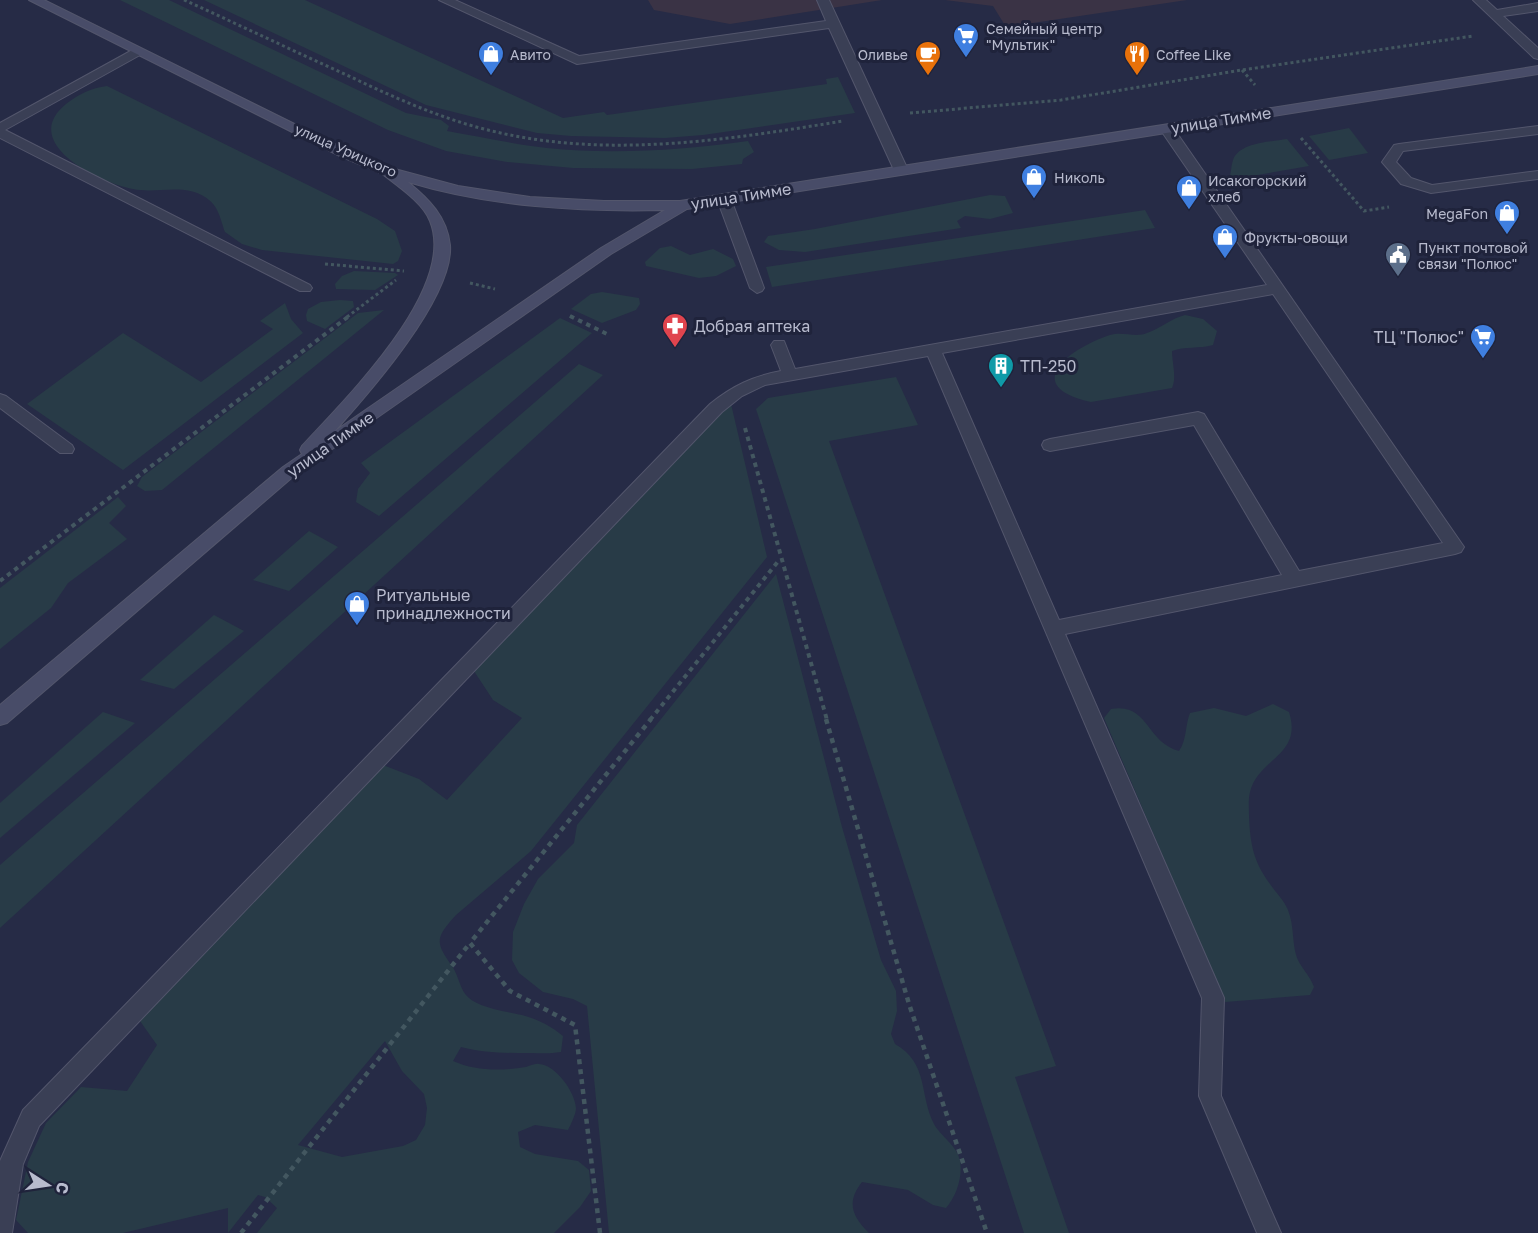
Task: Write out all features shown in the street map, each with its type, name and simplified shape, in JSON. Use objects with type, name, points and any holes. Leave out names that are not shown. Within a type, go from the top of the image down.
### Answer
[{"type":"main road","name":"улица Урицкого","points":[[35,0],[136,52],[383,170],[454,189],[542,203],[612,207],[683,205]]},
{"type":"main road","name":"улица Тимме","points":[[0,717],[289,471],[606,251],[683,205],[1538,70]]},
{"type":"main road","points":[[289,471],[400,344],[437,276],[442,246],[438,222],[423,201],[383,170]]},
{"type":"lane","points":[[445,0],[577,60],[832,24]]},
{"type":"lane","points":[[823,0],[832,24],[901,170]]},
{"type":"lane","points":[[1479,0],[1538,55]]},
{"type":"lane","points":[[1498,18],[1538,7]]},
{"type":"lane","points":[[0,128],[136,52]]},
{"type":"lane","points":[[1054,628],[1455,547],[1167,129]]},
{"type":"lane","points":[[1538,130],[1400,148],[1389,162],[1406,181],[1431,189],[1538,175]]},
{"type":"lane","points":[[0,133],[305,288]]},
{"type":"lane","points":[[724,199],[757,288]]},
{"type":"lane","points":[[0,1233],[11,1163],[31,1118],[716,408],[736,392],[762,380],[1276,288]]},
{"type":"lane","points":[[779,345],[790,376]]},
{"type":"lane","points":[[933,350],[1213,998],[1210,1096],[1269,1233]]},
{"type":"lane","points":[[0,400],[66,449]]},
{"type":"lane","points":[[1050,446],[1198,418],[1294,579]]},
{"type":"path","points":[[184,0],[422,110],[492,131],[541,140],[640,146],[745,137],[876,116],[1061,100],[1253,68],[1488,34],[1498,18]]},
{"type":"path","points":[[0,581],[408,271]]},
{"type":"path","points":[[736,392],[780,558],[909,1004],[987,1233]]},
{"type":"path","points":[[241,1233],[470,943],[780,558]]},
{"type":"path","points":[[470,943],[510,991],[575,1025],[600,1233]]},
{"type":"shaded area","points":[[120,0],[169,0],[406,113],[441,120],[449,126],[447,131],[534,146],[597,151],[673,149],[748,141],[754,152],[743,159],[742,164],[692,169],[573,168],[507,162],[446,151],[388,130]]},
{"type":"shaded area","points":[[204,0],[305,0],[563,118],[604,112],[607,115],[827,84],[826,79],[838,77],[855,113],[703,135],[665,138],[537,133],[426,105]]},
{"type":"shaded area","points":[[648,0],[882,0],[730,24],[654,10]]},
{"type":"shaded area","points":[[945,0],[1187,0],[1006,27],[993,6]]},
{"type":"shaded area","points":[[107,86],[377,219],[395,231],[402,251],[398,261],[393,264],[262,250],[242,244],[225,232],[213,204],[197,193],[179,190],[133,189],[101,179],[84,170],[57,146],[51,133],[54,119],[66,104],[76,97],[90,90]]},
{"type":"shaded area","points":[[1349,128],[1368,153],[1329,160],[1309,136]]},
{"type":"shaded area","points":[[1287,139],[1309,166],[1229,180],[1233,160],[1242,150],[1257,144]]},
{"type":"shaded area","points":[[990,195],[1005,196],[1013,213],[990,219],[965,216],[957,221],[961,228],[805,252],[779,250],[764,242],[768,236]]},
{"type":"shaded area","points":[[1145,210],[1155,228],[772,287],[766,267]]},
{"type":"shaded area","points":[[671,246],[690,255],[713,249],[733,259],[736,266],[716,276],[699,278],[646,266],[645,262],[660,248]]},
{"type":"shaded area","points":[[354,271],[398,275],[375,290],[336,289],[335,284],[342,276]]},
{"type":"shaded area","points":[[602,292],[639,298],[640,304],[636,310],[602,323],[571,309],[591,294]]},
{"type":"shaded area","points":[[353,301],[354,307],[325,329],[307,321],[308,309],[321,302]]},
{"type":"shaded area","points":[[285,303],[291,319],[303,333],[123,470],[27,404],[123,333],[201,382],[273,329],[260,321]]},
{"type":"shaded area","points":[[384,310],[162,490],[145,491],[137,486],[142,477],[358,313]]},
{"type":"shaded area","points":[[1185,315],[1203,319],[1217,331],[1213,345],[1172,351],[1174,375],[1172,388],[1091,402],[1070,395],[1058,387],[1055,377],[1058,367],[1080,349],[1110,335],[1147,333]]},
{"type":"shaded area","points":[[560,318],[592,333],[379,516],[356,502],[358,489],[370,473],[361,463]]},
{"type":"shaded area","points":[[579,364],[603,375],[0,928],[0,865]]},
{"type":"shaded area","points":[[896,377],[918,425],[829,441],[1056,1066],[1015,1077],[1069,1233],[1024,1233],[756,409],[768,398]]},
{"type":"shaded area","points":[[731,404],[767,557],[531,851],[456,915],[444,929],[440,940],[442,951],[469,998],[487,1007],[533,1019],[563,1036],[561,1052],[503,1053],[461,1047],[453,1061],[470,1067],[489,1069],[539,1064],[552,1069],[564,1080],[576,1108],[568,1130],[535,1125],[518,1132],[520,1147],[535,1154],[578,1161],[589,1170],[591,1191],[580,1207],[554,1233],[257,1233],[277,1208],[265,1197],[258,1195],[228,1233],[228,1208],[123,1233],[28,1233],[16,1220],[28,1162],[46,1123],[81,1087],[127,1091],[157,1045],[140,1021],[383,765],[419,779],[447,800],[522,718],[493,700],[474,671],[719,413]],"holes":[[[385,1041],[402,1071],[424,1094],[427,1108],[425,1125],[416,1140],[403,1146],[342,1157],[298,1145]]]},
{"type":"shaded area","points":[[118,497],[126,506],[109,523],[127,539],[68,583],[51,608],[0,649],[0,588]]},
{"type":"shaded area","points":[[309,531],[338,547],[289,591],[253,580]]},
{"type":"shaded area","points":[[776,574],[842,827],[881,960],[896,991],[897,1011],[891,1034],[895,1044],[906,1052],[918,1070],[934,1124],[958,1155],[961,1167],[960,1180],[956,1193],[946,1208],[933,1205],[908,1190],[862,1182],[854,1196],[853,1209],[858,1221],[869,1233],[609,1233],[587,1006],[573,999],[543,992],[519,973],[512,960],[513,932],[524,904],[538,879],[574,843],[577,825]]},
{"type":"shaded area","points":[[214,615],[244,631],[174,689],[140,680]]},
{"type":"shaded area","points":[[1273,704],[1289,712],[1292,727],[1285,748],[1261,771],[1250,792],[1250,834],[1260,867],[1288,910],[1296,955],[1314,987],[1310,995],[1225,1002],[1104,718],[1111,709],[1123,708],[1133,711],[1160,740],[1179,751],[1190,713],[1214,708],[1246,716]]},
{"type":"shaded area","points":[[103,712],[135,723],[0,838],[0,803]]},
{"type":"place","name":"Семейный центр \"Мультик\"","points":[[966,59]]},
{"type":"place","name":"Авито","points":[[491,77]]},
{"type":"place","name":"Оливье","points":[[928,77]]},
{"type":"place","name":"Coffee Like","points":[[1137,77]]},
{"type":"place","name":"Николь","points":[[1034,200]]},
{"type":"place","name":"Исакогорский хлеб","points":[[1189,211]]},
{"type":"place","name":"MegaFon","points":[[1507,236]]},
{"type":"place","name":"Фрукты-овощи","points":[[1225,260]]},
{"type":"place","name":"Пункт почтовой связи \"Полюс\"","points":[[1398,278]]},
{"type":"place","name":"Добрая аптека","points":[[675,349]]},
{"type":"place","name":"ТЦ \"Полюс\"","points":[[1483,360]]},
{"type":"place","name":"ТП-250","points":[[1001,389]]},
{"type":"place","name":"Ритуальные принадлежности","points":[[357,627]]}]
